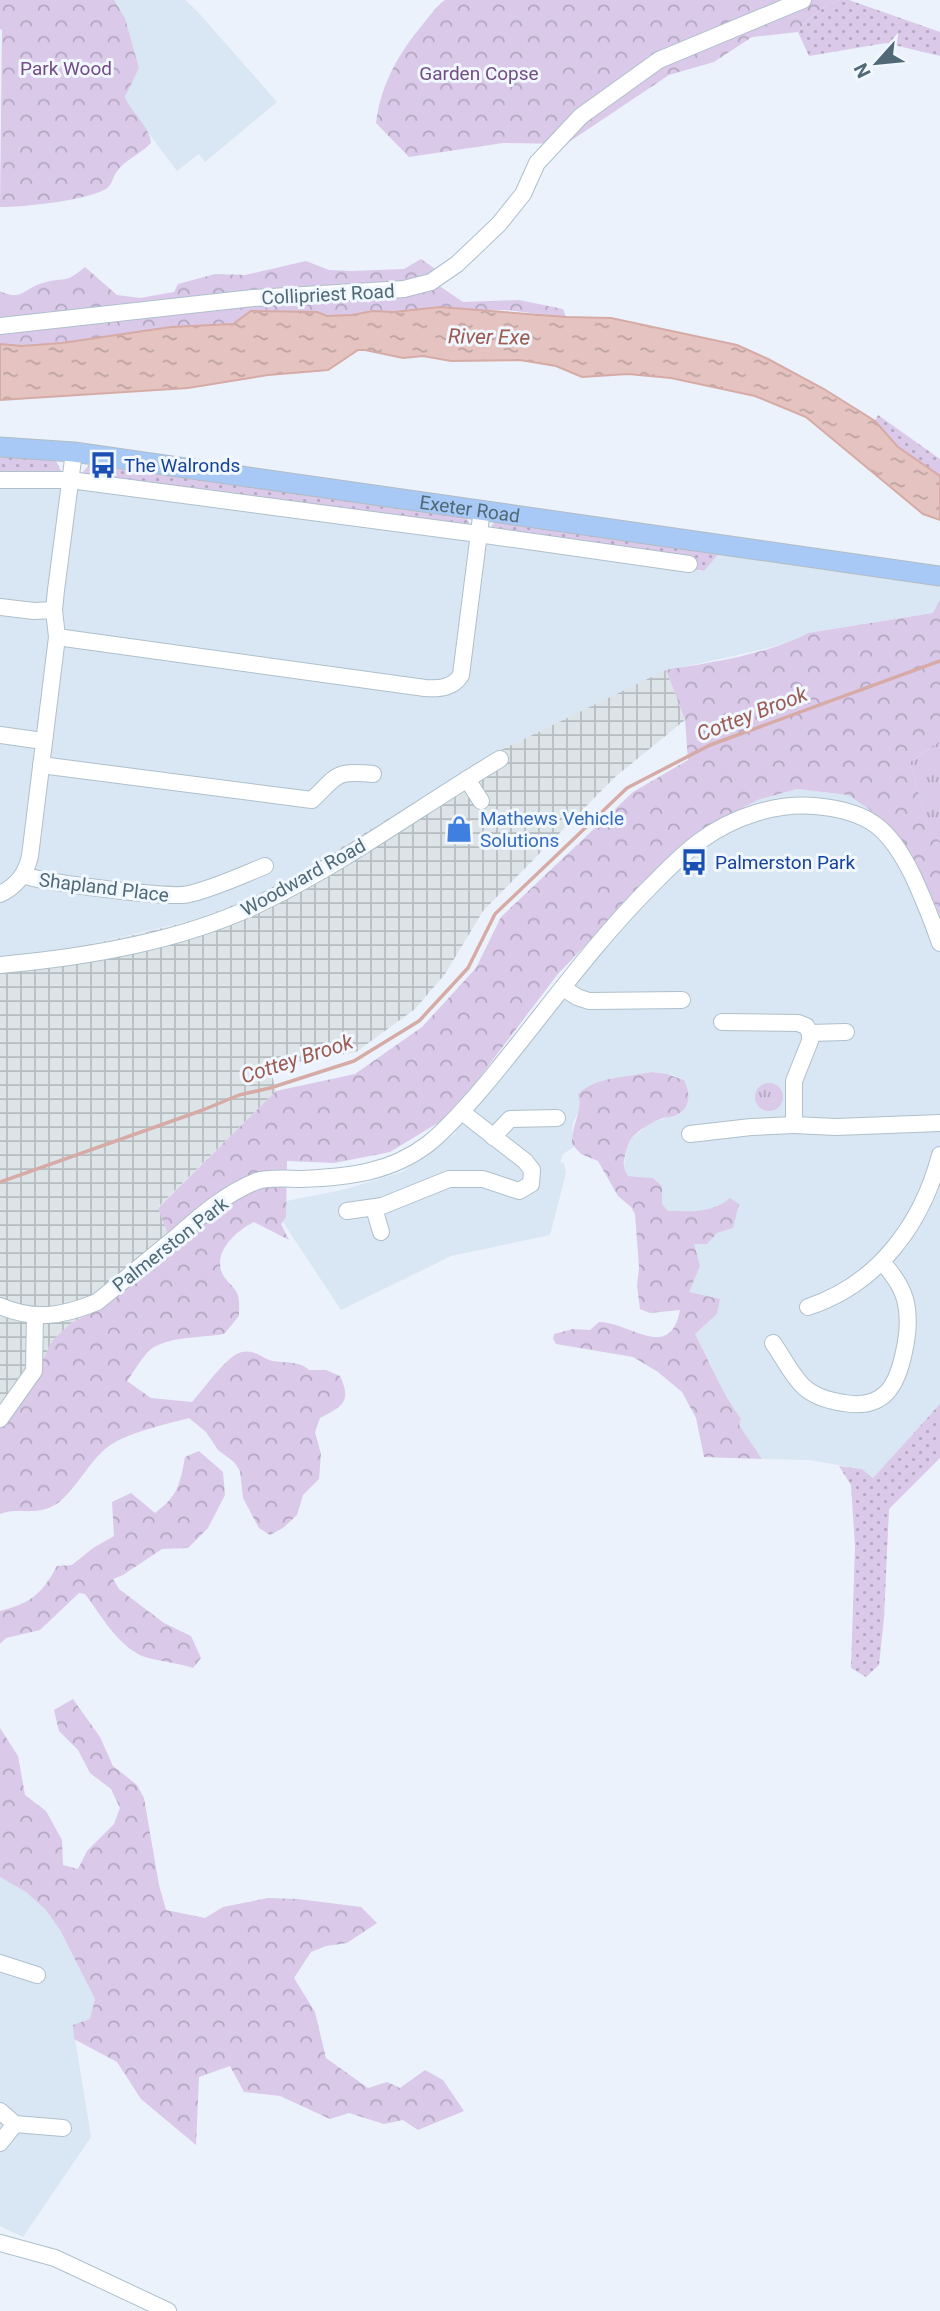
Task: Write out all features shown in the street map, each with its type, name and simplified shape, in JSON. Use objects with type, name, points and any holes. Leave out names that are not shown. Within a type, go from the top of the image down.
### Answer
[{"type":"main road","name":"Exeter Road","points":[[0,447],[74,452],[940,576]]},
{"type":"street","name":"Collipriest Road","points":[[0,326],[253,298],[404,289],[431,282],[457,264],[499,224],[523,194],[537,163],[581,116],[659,60],[803,0]]},
{"type":"street","points":[[0,894],[23,875],[30,856],[57,638],[54,610],[74,452]]},
{"type":"street","points":[[0,480],[70,480],[689,564]]},
{"type":"street","points":[[57,638],[425,688],[447,687],[457,682],[461,675],[482,509]]},
{"type":"street","points":[[0,607],[34,611],[54,610]]},
{"type":"street","points":[[0,735],[43,741]]},
{"type":"street","name":"Woodward Road","points":[[0,965],[109,950],[229,917],[262,903],[328,867],[500,760]]},
{"type":"street","points":[[41,765],[316,807],[337,775],[346,771],[373,774]]},
{"type":"street","points":[[467,779],[481,801]]},
{"type":"street","name":"Palmerston Park","points":[[0,1306],[35,1315],[63,1314],[97,1302],[215,1204],[259,1180],[339,1178],[373,1172],[397,1163],[428,1143],[462,1112],[621,917],[700,841],[743,817],[801,805],[841,809],[860,815],[886,833],[899,849],[926,903],[940,943]]},
{"type":"street","name":"Shapland Place","points":[[23,875],[136,892],[187,895],[265,866]]},
{"type":"street","points":[[644,982],[644,1000]]},
{"type":"street","points":[[563,988],[589,1001],[682,1000]]},
{"type":"street","points":[[722,1023],[798,1023],[806,1026],[810,1041],[794,1081],[794,1125]]},
{"type":"street","points":[[810,1033],[846,1032]]},
{"type":"street","points":[[347,1211],[374,1208],[449,1179],[483,1180],[519,1191],[531,1184],[532,1170],[462,1112]]},
{"type":"street","points":[[493,1137],[510,1119],[557,1118]]},
{"type":"street","points":[[690,1134],[794,1125],[836,1127],[940,1123]]},
{"type":"street","points":[[808,1307],[848,1290],[883,1262],[913,1220],[940,1155]]},
{"type":"street","points":[[374,1208],[381,1232]]},
{"type":"street","points":[[773,1343],[803,1386],[816,1395],[851,1405],[872,1402],[882,1397],[895,1384],[899,1374],[909,1327],[908,1311],[901,1287],[883,1262]]},
{"type":"street","points":[[0,1419],[34,1371],[35,1315]]},
{"type":"street","points":[[0,1963],[27,1976]]},
{"type":"street","points":[[0,2111],[15,2124],[63,2128]]},
{"type":"street","points":[[0,2143],[15,2124]]},
{"type":"street","points":[[0,2243],[55,2258],[168,2311]]},
{"type":"shaded area","points":[[114,0],[185,0],[277,102],[205,162],[199,154],[177,171],[129,107],[125,97],[139,68],[125,18]]},
{"type":"shaded area","name":"The Walronds","points":[[53,482],[703,571],[719,553],[940,586],[940,599],[933,613],[808,633],[794,641],[666,671],[493,754],[316,863],[262,893],[198,919],[78,947],[0,957],[0,483]]},
{"type":"shaded area","points":[[666,670],[685,720],[615,777],[483,911],[445,974],[415,1009],[356,1052],[270,1067],[276,1091],[158,1207],[173,1248],[110,1303],[71,1323],[52,1341],[40,1366],[0,1421],[0,957],[78,947],[147,932],[198,919],[262,893],[316,863],[493,754]]},
{"type":"shaded area","name":"Palmerston Park","points":[[797,789],[848,795],[869,809],[902,845],[940,918],[940,1404],[873,1478],[862,1469],[809,1460],[762,1459],[739,1425],[741,1419],[725,1399],[695,1334],[717,1314],[688,1292],[700,1266],[693,1243],[707,1244],[717,1233],[733,1228],[719,1207],[705,1212],[668,1211],[662,1204],[662,1186],[653,1178],[628,1176],[624,1170],[630,1140],[649,1124],[668,1117],[684,1080],[673,1075],[651,1072],[592,1085],[580,1101],[581,1107],[573,1123],[574,1147],[563,1154],[560,1162],[564,1163],[566,1173],[550,1235],[451,1256],[341,1310],[271,1204],[342,1190],[402,1172],[455,1134],[477,1084],[559,978],[656,871],[705,827],[758,800]]},
{"type":"shaded area","points":[[0,1877],[26,1892],[45,1909],[60,1930],[95,1999],[91,2019],[73,2026],[91,2137],[23,2237],[0,2226]]},
{"type":"green space","name":"Park Wood","points":[[0,0],[114,0],[125,18],[139,68],[125,97],[147,131],[151,143],[121,166],[106,189],[92,195],[37,205],[0,207]]},
{"type":"green space","name":"Garden Copse","points":[[445,0],[840,0],[816,13],[798,32],[752,37],[714,62],[669,75],[566,144],[503,143],[409,157],[376,123],[378,109],[386,82],[398,58]]},
{"type":"green space","points":[[840,0],[849,0],[940,32],[940,56],[886,43],[809,56],[798,32],[816,13]]},
{"type":"green space","points":[[421,259],[434,268],[438,285],[463,302],[519,300],[563,309],[566,317],[505,310],[373,311],[338,316],[317,312],[252,311],[233,324],[171,327],[62,343],[22,346],[0,344],[0,291],[18,295],[36,285],[69,278],[85,267],[117,295],[140,298],[174,292],[178,284],[215,274],[245,275],[306,261],[329,270],[351,271],[404,269]]},
{"type":"green space","points":[[878,415],[940,459],[940,476],[898,447],[875,421]]},
{"type":"green space","points":[[0,454],[55,459],[62,473],[0,475]]},
{"type":"green space","points":[[91,463],[97,466],[97,470],[106,471],[107,463],[466,517],[470,526],[81,474]]},
{"type":"green space","points":[[497,519],[719,553],[704,571],[490,528]]},
{"type":"green space","points":[[940,599],[940,741],[910,762],[930,833],[940,841],[940,918],[902,845],[869,809],[848,795],[797,789],[758,800],[705,827],[656,871],[557,975],[476,1082],[441,1121],[390,1152],[334,1163],[287,1161],[286,1217],[281,1224],[289,1240],[254,1222],[229,1241],[221,1255],[222,1273],[238,1295],[239,1316],[224,1334],[157,1345],[147,1353],[127,1381],[151,1398],[192,1402],[230,1359],[247,1351],[273,1361],[297,1364],[309,1370],[326,1370],[340,1376],[345,1398],[335,1410],[320,1418],[315,1432],[321,1454],[319,1479],[303,1495],[297,1515],[283,1528],[270,1535],[259,1528],[243,1498],[240,1471],[234,1462],[218,1450],[206,1432],[189,1418],[144,1430],[112,1444],[98,1456],[66,1496],[53,1506],[0,1514],[0,1421],[40,1366],[52,1341],[71,1323],[110,1303],[173,1248],[158,1208],[276,1091],[355,1074],[422,1027],[476,968],[501,917],[633,792],[688,760],[685,720],[666,670],[758,652],[808,633],[933,613]]},
{"type":"green space","points":[[940,741],[940,841],[930,834],[910,762]]},
{"type":"green space","points":[[651,1072],[684,1080],[688,1101],[680,1113],[654,1122],[634,1136],[629,1142],[624,1168],[628,1176],[653,1178],[662,1186],[662,1204],[668,1211],[708,1209],[730,1198],[739,1204],[733,1228],[717,1233],[707,1244],[694,1244],[700,1266],[689,1292],[720,1299],[717,1314],[695,1334],[741,1419],[739,1425],[762,1459],[704,1457],[696,1418],[682,1392],[658,1372],[633,1357],[556,1344],[553,1339],[554,1334],[573,1329],[590,1330],[599,1322],[658,1337],[667,1334],[675,1326],[680,1310],[650,1313],[640,1309],[635,1214],[618,1196],[598,1161],[581,1154],[572,1144],[579,1106],[578,1094],[603,1081]]},
{"type":"green space","points":[[769,1083],[779,1087],[783,1097],[779,1107],[769,1111],[759,1107],[755,1097],[759,1087]]},
{"type":"green space","points":[[940,1404],[940,1458],[889,1509],[879,1665],[866,1677],[851,1668],[855,1546],[851,1485],[839,1466],[862,1469],[873,1478]]},
{"type":"green space","points":[[199,1451],[223,1472],[225,1495],[208,1528],[188,1548],[162,1549],[113,1579],[119,1589],[164,1623],[191,1636],[201,1658],[193,1668],[145,1657],[131,1650],[110,1628],[85,1594],[79,1593],[40,1630],[6,1638],[0,1644],[0,1611],[28,1601],[46,1584],[57,1566],[72,1565],[114,1536],[112,1502],[131,1493],[155,1513],[169,1501],[177,1489],[185,1457]]},
{"type":"green space","points":[[73,1699],[100,1737],[113,1766],[137,1785],[144,1798],[166,1910],[205,1918],[223,1907],[268,1898],[361,1907],[377,1923],[347,1943],[326,1946],[311,1952],[294,1978],[315,2012],[326,2058],[368,2088],[387,2082],[400,2088],[425,2070],[443,2080],[464,2111],[418,2130],[403,2120],[384,2124],[349,2113],[330,2119],[280,2096],[244,2092],[230,2066],[199,2077],[196,2145],[141,2099],[117,2062],[74,2039],[73,2025],[90,2019],[95,1999],[60,1930],[45,1909],[26,1892],[0,1877],[0,1728],[18,1756],[25,1795],[46,1811],[62,1840],[63,1865],[78,1869],[87,1851],[114,1824],[120,1808],[111,1789],[90,1773],[78,1750],[59,1731],[54,1710]]},
{"type":"water","name":"River Exe","points":[[440,307],[611,318],[737,345],[824,389],[875,421],[898,447],[940,476],[940,520],[923,514],[806,417],[755,396],[671,378],[628,374],[582,377],[556,366],[520,360],[451,361],[423,356],[403,358],[358,350],[328,370],[268,375],[188,388],[0,400],[0,344],[22,346],[62,343],[171,327],[233,324],[251,311],[317,312],[327,316]]},
{"type":"waterway","name":"Cottey Brook","points":[[0,1182],[239,1095],[354,1061],[419,1021],[468,968],[495,914],[627,788],[710,745],[940,661]]},
{"type":"place","name":"The Walronds","points":[[103,465]]},
{"type":"place","name":"Mathews Vehicle Solutions","points":[[459,829]]},
{"type":"place","name":"Palmerston Park","points":[[694,862]]}]
